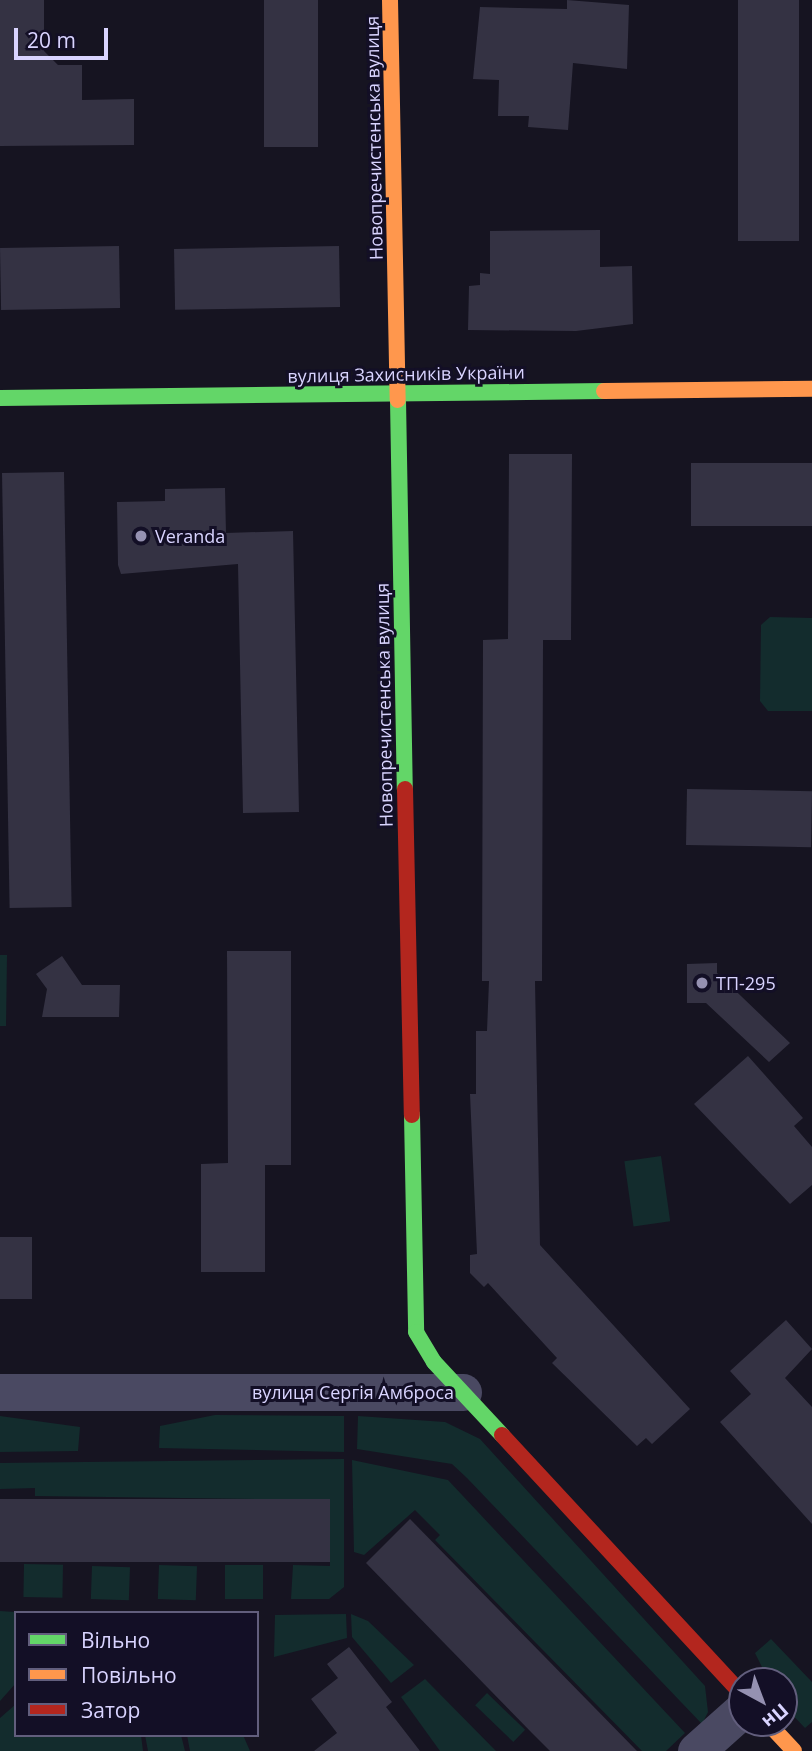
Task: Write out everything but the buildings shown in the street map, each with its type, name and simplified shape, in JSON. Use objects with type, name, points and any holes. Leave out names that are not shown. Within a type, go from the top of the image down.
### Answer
[{"type":"street","name":"Новопречистенська вулиця","points":[[390,0],[414,1319],[426,1353],[463,1392]]},
{"type":"street","name":"вулиця Захисників України","points":[[0,398],[812,390]]},
{"type":"street","name":"вулиця Сергія Амброса","points":[[0,1392],[463,1392],[728,1679]]},
{"type":"street","points":[[696,1751],[728,1722]]},
{"type":"street","points":[[781,1737],[794,1751]]},
{"type":"green space","points":[[770,617],[812,618],[812,711],[768,711],[760,701],[761,625]]},
{"type":"green space","points":[[0,955],[7,955],[6,1026],[0,1026]]},
{"type":"green space","points":[[661,1156],[670,1221],[634,1227],[624,1161]]},
{"type":"green space","points":[[215,1415],[344,1416],[344,1452],[159,1448],[160,1426]]},
{"type":"green space","points":[[0,1416],[80,1427],[78,1451],[0,1452]]},
{"type":"green space","points":[[358,1416],[445,1422],[480,1439],[705,1686],[708,1712],[702,1724],[452,1464],[357,1449]]},
{"type":"green space","points":[[344,1459],[344,1587],[329,1599],[291,1599],[293,1565],[330,1566],[330,1500],[35,1496],[35,1488],[0,1489],[0,1463]]},
{"type":"green space","points":[[352,1460],[448,1480],[685,1733],[666,1751],[642,1751],[435,1540],[440,1535],[415,1510],[364,1555],[354,1552]]},
{"type":"green space","points":[[24,1564],[63,1565],[62,1598],[23,1597]]},
{"type":"green space","points":[[159,1565],[197,1566],[196,1600],[158,1599]]},
{"type":"green space","points":[[225,1565],[263,1565],[263,1599],[225,1599]]},
{"type":"green space","points":[[92,1566],[130,1567],[129,1600],[91,1599]]},
{"type":"green space","points":[[0,1611],[14,1612],[14,1685],[0,1701]]},
{"type":"green space","points":[[346,1614],[347,1638],[274,1657],[275,1615]]},
{"type":"green space","points":[[351,1614],[368,1621],[414,1665],[391,1683],[352,1637]]},
{"type":"green space","points":[[771,1639],[798,1667],[762,1667],[755,1653]]},
{"type":"green space","points":[[798,1667],[812,1682],[812,1722],[805,1728],[798,1721]]},
{"type":"green space","points":[[425,1679],[496,1751],[440,1751],[401,1697]]},
{"type":"green space","points":[[487,1693],[525,1730],[513,1742],[475,1705]]},
{"type":"green space","points":[[14,1706],[14,1737],[141,1737],[143,1751],[0,1751],[0,1718]]},
{"type":"green space","points":[[145,1737],[182,1737],[185,1751],[148,1751]]},
{"type":"green space","points":[[187,1737],[244,1737],[250,1751],[190,1751]]},
{"type":"traffic: fast","points":[[0,398],[604,391]]},
{"type":"traffic: fast","points":[[398,400],[405,789]]},
{"type":"traffic: fast","points":[[412,1115],[416,1332],[434,1362],[502,1435]]},
{"type":"traffic: slow","points":[[390,0],[398,400]]},
{"type":"traffic: slow","points":[[604,391],[812,389]]},
{"type":"traffic: slow","points":[[781,1737],[794,1751]]},
{"type":"traffic: jam","points":[[405,789],[412,1115]]},
{"type":"traffic: jam","points":[[502,1435],[728,1679]]},
{"type":"place","name":"Veranda","points":[[141,536]]},
{"type":"place","name":"ТП-295","points":[[702,983]]}]
